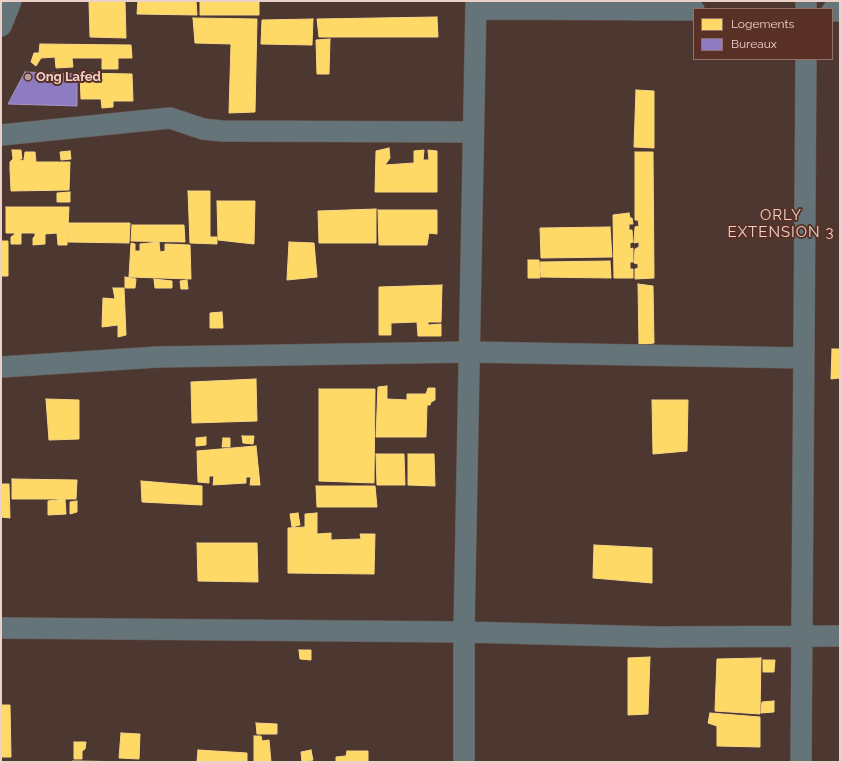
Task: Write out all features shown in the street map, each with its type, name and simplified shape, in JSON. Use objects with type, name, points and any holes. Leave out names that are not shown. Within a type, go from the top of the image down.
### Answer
[{"type":"street","points":[[1,26],[11,1]]},
{"type":"street","points":[[464,762],[464,632],[476,5],[693,10]]},
{"type":"street","points":[[801,762],[806,60]]},
{"type":"street","points":[[1,135],[170,118],[203,129],[222,131],[473,132]]},
{"type":"street","points":[[1,367],[158,357],[470,352],[804,358]]},
{"type":"street","points":[[1,628],[464,632],[659,637],[840,636]]},
{"type":"building: Logements","points":[[89,1],[125,1],[126,38],[90,37]]},
{"type":"building: Logements","points":[[138,1],[196,1],[197,15],[137,14]]},
{"type":"building: Logements","points":[[200,1],[259,1],[259,15],[200,15]]},
{"type":"building: Logements","points":[[437,17],[438,37],[319,37],[317,19]]},
{"type":"building: Logements","points":[[193,18],[257,19],[255,112],[229,113],[231,44],[195,43]]},
{"type":"building: Logements","points":[[313,19],[312,45],[261,44],[262,20]]},
{"type":"building: Logements","points":[[330,39],[329,74],[317,74],[316,40]]},
{"type":"building: Logements","points":[[40,44],[131,45],[132,58],[118,58],[118,69],[102,69],[102,58],[72,58],[73,67],[56,68],[55,57],[41,58],[36,66],[31,62],[34,53],[39,53]]},
{"type":"building: Logements","points":[[80,73],[132,74],[133,101],[113,101],[113,107],[102,108],[101,99],[81,99]]},
{"type":"building: Logements","points":[[636,90],[654,91],[654,148],[634,147]]},
{"type":"building: Logements","points":[[389,148],[390,158],[385,165],[414,163],[414,151],[424,150],[423,160],[429,160],[428,150],[437,151],[437,192],[375,192],[376,151]]},
{"type":"building: Logements","points":[[12,150],[21,150],[22,159],[20,159],[20,161],[24,160],[25,152],[35,152],[36,162],[70,162],[69,190],[11,191],[10,162],[13,159]]},
{"type":"building: Logements","points":[[70,151],[71,159],[61,160],[60,152]]},
{"type":"building: Logements","points":[[635,152],[653,152],[654,278],[635,279],[635,269],[638,268],[638,264],[634,263],[635,249],[639,247],[639,242],[634,243],[635,227],[639,226],[638,220],[635,220]]},
{"type":"building: Logements","points":[[188,191],[210,191],[210,237],[217,237],[217,244],[190,243]]},
{"type":"building: Logements","points":[[70,192],[70,202],[57,202],[57,193]]},
{"type":"building: Logements","points":[[217,201],[255,201],[254,244],[218,240]]},
{"type":"building: Logements","points":[[6,207],[69,207],[67,245],[58,245],[57,233],[45,234],[45,244],[33,245],[35,233],[21,233],[21,244],[11,244],[11,237],[15,233],[6,233]]},
{"type":"building: Logements","points":[[376,209],[376,243],[319,243],[318,211]]},
{"type":"building: Logements","points":[[378,210],[437,210],[437,234],[429,233],[427,245],[379,245]]},
{"type":"building: Logements","points":[[629,213],[633,224],[629,224],[629,230],[632,230],[633,242],[630,243],[630,249],[633,248],[633,262],[630,262],[630,269],[633,269],[633,278],[614,278],[613,215]]},
{"type":"building: Logements","points":[[68,223],[130,223],[129,243],[68,242]]},
{"type":"building: Logements","points":[[132,225],[184,225],[185,242],[131,241]]},
{"type":"building: Logements","points":[[610,227],[612,257],[541,258],[540,228]]},
{"type":"building: Logements","points":[[1,241],[8,241],[8,276],[1,276]]},
{"type":"building: Logements","points":[[159,242],[160,252],[165,251],[165,244],[190,245],[191,279],[129,277],[131,243],[135,244],[135,251],[140,251],[140,244]]},
{"type":"building: Logements","points":[[289,242],[314,243],[317,277],[287,280]]},
{"type":"building: Logements","points":[[528,260],[539,260],[540,278],[528,278]]},
{"type":"building: Logements","points":[[610,261],[611,278],[541,277],[540,262]]},
{"type":"building: Logements","points":[[125,277],[136,279],[135,288],[125,288]]},
{"type":"building: Logements","points":[[154,279],[172,281],[172,288],[155,288]]},
{"type":"building: Logements","points":[[187,280],[188,289],[181,289],[180,281]]},
{"type":"building: Logements","points":[[638,284],[653,286],[654,343],[639,345]]},
{"type":"building: Logements","points":[[442,285],[441,322],[428,322],[428,325],[441,324],[441,336],[418,336],[417,322],[391,323],[391,335],[379,335],[379,287]]},
{"type":"building: Logements","points":[[113,288],[124,288],[126,335],[118,337],[118,325],[102,327],[103,298],[115,299]]},
{"type":"building: Logements","points":[[222,312],[223,328],[210,328],[210,313]]},
{"type":"building: Logements","points":[[832,349],[840,349],[840,378],[831,379]]},
{"type":"building: Logements","points":[[256,379],[257,421],[192,423],[191,382]]},
{"type":"building: Logements","points":[[387,386],[387,399],[407,400],[407,394],[426,394],[428,388],[435,388],[435,400],[431,402],[430,405],[427,405],[426,437],[376,437],[378,387]]},
{"type":"building: Logements","points":[[319,389],[375,389],[374,483],[319,481]]},
{"type":"building: Logements","points":[[46,399],[79,400],[79,439],[49,440]]},
{"type":"building: Logements","points":[[652,400],[688,400],[687,451],[653,454]]},
{"type":"building: Logements","points":[[242,436],[254,436],[253,444],[243,443]]},
{"type":"building: Logements","points":[[206,437],[206,445],[196,446],[196,438]]},
{"type":"building: Logements","points":[[223,438],[230,438],[230,447],[222,447]]},
{"type":"building: Logements","points":[[256,446],[260,485],[250,485],[251,477],[246,477],[246,483],[213,485],[214,476],[209,476],[209,483],[198,482],[197,451]]},
{"type":"building: Logements","points":[[376,454],[404,454],[405,485],[377,485]]},
{"type":"building: Logements","points":[[408,454],[434,454],[435,486],[408,485]]},
{"type":"building: Logements","points":[[12,479],[77,480],[76,499],[12,499]]},
{"type":"building: Logements","points":[[141,481],[202,486],[202,505],[142,502]]},
{"type":"building: Logements","points":[[1,484],[9,484],[10,518],[1,517]]},
{"type":"building: Logements","points":[[316,486],[375,486],[377,507],[317,507]]},
{"type":"building: Logements","points":[[65,499],[66,514],[48,515],[48,501]]},
{"type":"building: Logements","points":[[77,501],[77,512],[70,514],[70,502]]},
{"type":"building: Logements","points":[[298,513],[300,525],[292,527],[290,514]]},
{"type":"building: Logements","points":[[317,513],[317,534],[331,533],[331,540],[361,539],[360,534],[375,534],[374,574],[288,573],[288,528],[305,527],[305,514]]},
{"type":"building: Logements","points":[[197,543],[257,543],[258,582],[198,581]]},
{"type":"building: Logements","points":[[594,545],[652,548],[652,583],[593,578]]},
{"type":"building: Logements","points":[[299,650],[311,650],[311,660],[300,659]]},
{"type":"building: Logements","points":[[650,657],[648,714],[628,715],[628,658]]},
{"type":"building: Logements","points":[[761,658],[760,714],[715,711],[717,659]]},
{"type":"building: Logements","points":[[763,660],[775,660],[774,672],[763,672]]},
{"type":"building: Logements","points":[[774,701],[774,712],[761,713],[762,702]]},
{"type":"building: Logements","points":[[1,705],[10,705],[11,757],[1,757]]},
{"type":"building: Logements","points":[[710,713],[760,717],[760,747],[717,746],[717,726],[708,723]]},
{"type":"building: Logements","points":[[256,723],[277,724],[277,734],[257,734]]},
{"type":"building: Logements","points":[[121,733],[140,734],[139,759],[119,758]]},
{"type":"building: Logements","points":[[254,736],[261,736],[262,741],[269,740],[271,762],[254,762]]},
{"type":"building: Logements","points":[[74,742],[86,742],[85,749],[82,751],[82,759],[74,759]]},
{"type":"building: Logements","points":[[198,750],[247,753],[247,762],[197,762]]},
{"type":"building: Logements","points":[[311,750],[313,760],[302,762],[301,752]]},
{"type":"building: Logements","points":[[347,751],[368,751],[368,762],[336,762],[336,757],[346,756]]},
{"type":"building: Logements","points":[[73,761],[139,762],[73,762]]},
{"type":"building: Bureaux","points":[[25,72],[77,74],[77,106],[8,104]]},
{"type":"place","name":"Ong Lafed","points":[[28,77]]},
{"type":"district","name":"ORLY EXTENSION 3","points":[[781,224]]}]
